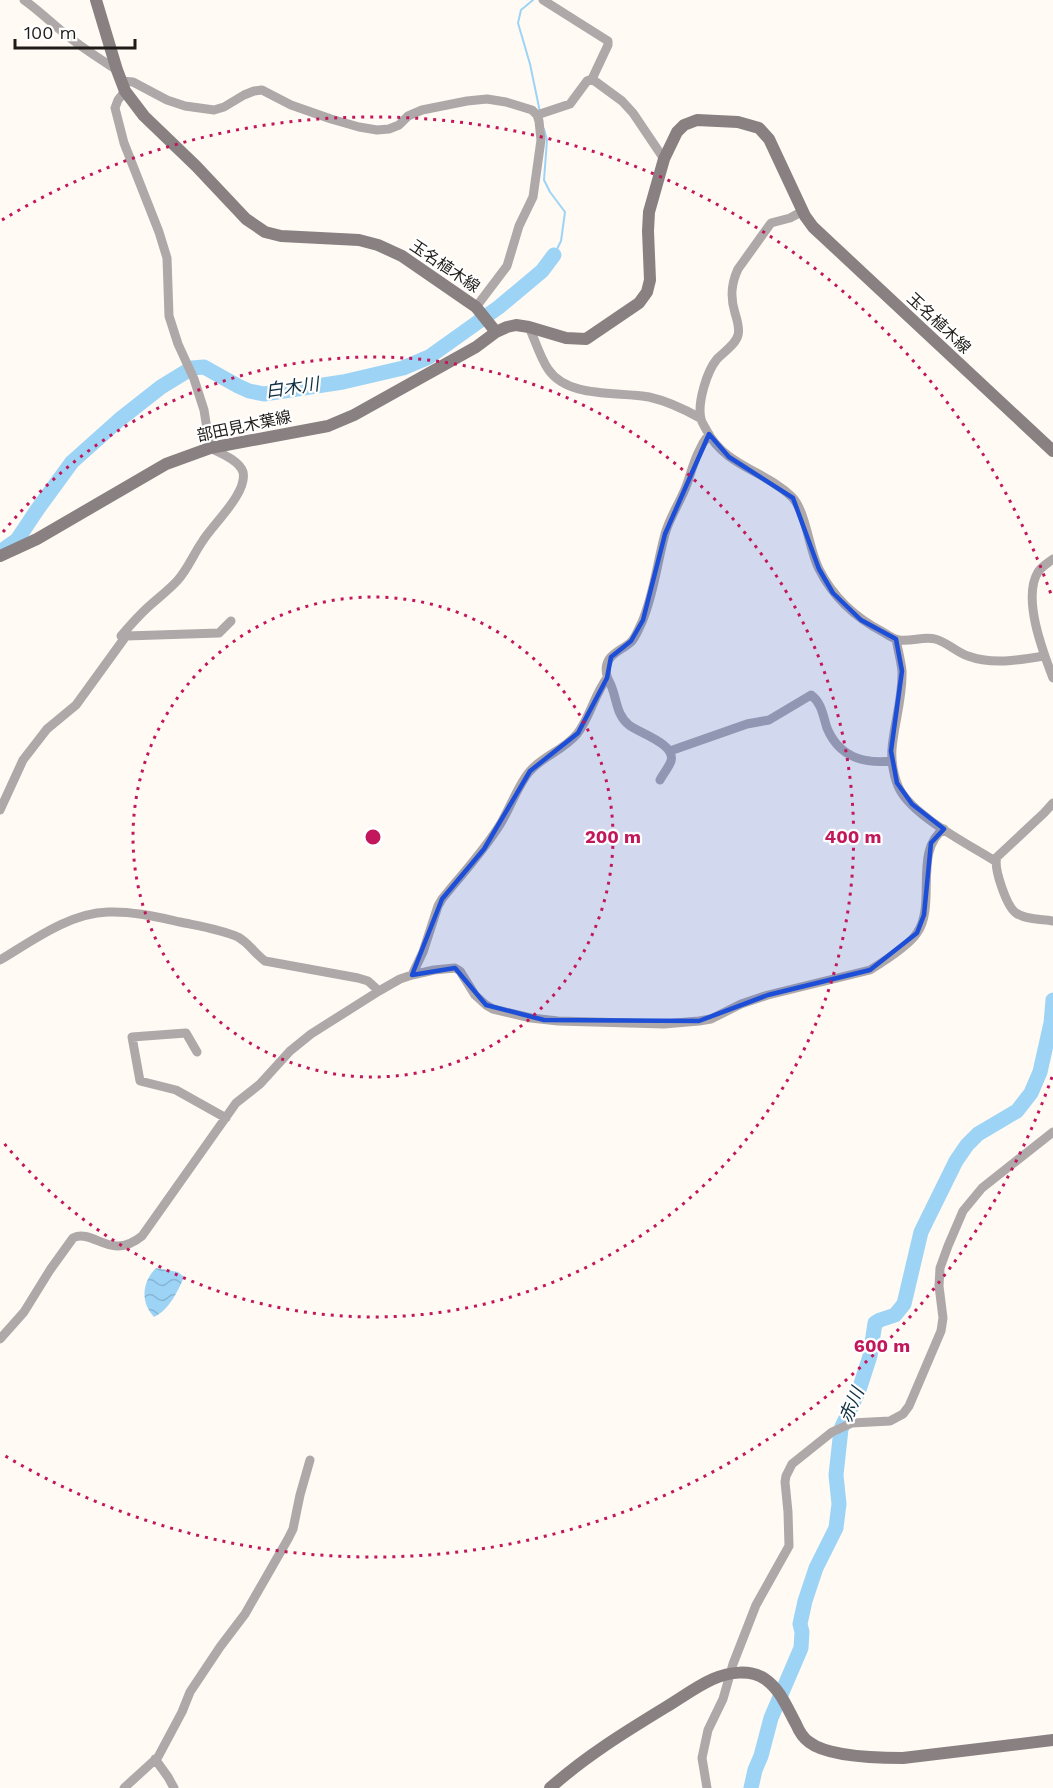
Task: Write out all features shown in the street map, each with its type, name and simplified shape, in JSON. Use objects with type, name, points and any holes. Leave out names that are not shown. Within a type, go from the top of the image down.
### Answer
[{"type":"main road","name":"玉名植木線","points":[[96,0],[121,80],[144,116],[246,219],[265,232],[281,236],[359,240],[378,245],[402,256],[478,309],[496,332],[516,325],[566,338],[586,339],[639,303],[647,292],[650,280],[649,212],[664,159],[677,132],[684,125],[697,120],[738,122],[759,129],[769,138],[803,211],[813,227],[1053,451]]},
{"type":"main road","name":"部田見木葉線","points":[[0,555],[37,539],[166,464],[210,448],[328,426],[365,410],[476,347],[496,332]]},
{"type":"main road","points":[[550,1788],[610,1741],[713,1679],[747,1672],[766,1680],[780,1695],[800,1731],[810,1742],[831,1751],[881,1758],[903,1758],[1053,1740]]},
{"type":"street","points":[[24,0],[39,10],[121,80],[133,82],[167,100],[185,106],[214,110],[224,107],[243,95],[262,90],[291,105],[321,116],[377,130],[399,125],[408,116],[422,110],[487,99],[525,107],[541,114],[570,104],[587,81],[592,79]]},
{"type":"street","points":[[543,0],[608,41],[591,76],[592,79]]},
{"type":"street","points":[[592,79],[622,101],[633,113],[664,159]]},
{"type":"street","points":[[121,80],[115,108],[124,143],[167,258],[169,316],[204,410],[210,448],[232,460],[242,469],[244,479],[229,507],[202,542],[177,581],[121,636],[219,633],[231,621]]},
{"type":"street","points":[[478,309],[507,266],[519,226],[533,197],[541,140],[541,114]]},
{"type":"street","points":[[700,418],[705,378],[710,367],[738,336],[739,328],[731,296],[734,277],[771,223],[790,218],[803,211]]},
{"type":"street","points":[[529,327],[549,370],[565,384],[592,392],[670,402],[700,418],[720,450],[793,498],[799,507],[819,569],[833,593],[861,620],[896,639],[907,641],[933,638],[970,657],[984,660],[1009,661],[1044,656]]},
{"type":"street","points":[[412,975],[442,899],[484,849],[530,771],[578,733],[598,690],[607,678],[608,663],[611,657],[614,652],[632,641],[648,606],[665,534],[673,512],[687,486],[697,455],[709,434]]},
{"type":"street","points":[[1053,559],[1038,572],[1033,585],[1034,614],[1044,656],[1053,678]]},
{"type":"street","points":[[0,810],[23,760],[47,729],[76,705],[126,636]]},
{"type":"street","points":[[896,639],[902,671],[901,693],[891,751],[900,791],[912,804],[944,829],[995,861]]},
{"type":"street","points":[[607,678],[612,686],[618,710],[628,724],[653,737],[670,751],[671,761],[660,780]]},
{"type":"street","points":[[670,751],[747,724],[769,720],[811,695],[821,708],[828,730],[849,755],[861,761],[892,761]]},
{"type":"street","points":[[1053,803],[995,861],[998,875],[1013,910],[1026,917],[1053,921]]},
{"type":"street","points":[[0,1339],[24,1312],[73,1238],[83,1236],[117,1246],[130,1245],[142,1236],[236,1103],[260,1084],[290,1052],[311,1034],[400,979],[434,970],[455,968],[464,976],[475,995],[486,1005],[512,1014],[544,1020],[664,1024],[711,1019],[741,1004],[768,995],[870,970],[884,962],[917,933],[924,915],[931,843],[944,829]]},
{"type":"street","points":[[0,960],[68,922],[88,915],[107,912],[132,913],[224,932],[248,943],[265,961],[358,978],[368,981],[379,991]]},
{"type":"street","points":[[196,1052],[186,1032],[132,1037],[140,1081],[176,1089],[226,1118]]},
{"type":"street","points":[[707,1788],[702,1758],[708,1730],[723,1699],[756,1605],[789,1546],[785,1482],[792,1464],[832,1432],[852,1424],[890,1421],[903,1414],[909,1406],[941,1331],[943,1318],[939,1286],[940,1268],[963,1211],[982,1188],[1053,1132]]},
{"type":"street","points":[[124,1788],[155,1760],[182,1712],[190,1692],[245,1614],[288,1539],[293,1529],[310,1460]]},
{"type":"street","points":[[155,1760],[174,1788]]},
{"type":"highlighted area","points":[[709,434],[729,457],[793,498],[819,569],[833,593],[861,620],[896,639],[902,671],[891,751],[897,783],[912,804],[944,829],[931,843],[924,915],[917,933],[870,970],[768,995],[699,1021],[544,1020],[486,1005],[455,968],[412,975],[442,899],[484,849],[530,771],[578,733],[607,678],[611,657],[631,641],[643,620],[665,534]]},
{"type":"water","points":[[156,1268],[178,1272],[184,1277],[169,1305],[154,1317],[146,1305],[144,1292],[148,1279]]},
{"type":"waterway","points":[[533,0],[521,10],[518,23],[530,64],[540,112]]},
{"type":"waterway","points":[[544,129],[547,140],[544,180],[565,212],[561,241],[554,255]]},
{"type":"waterway","name":"白木川","points":[[0,552],[17,540],[72,462],[119,420],[161,387],[192,368],[204,367],[249,391],[264,394],[343,382],[403,368],[429,357],[499,307],[542,271],[554,255]]},
{"type":"waterway","name":"赤川","points":[[751,1788],[771,1718],[801,1648],[800,1624],[805,1601],[816,1568],[836,1528],[839,1504],[836,1475],[841,1429],[859,1390],[870,1356],[875,1323],[895,1315],[904,1304],[921,1232],[956,1161],[978,1134],[1017,1111],[1031,1093],[1040,1072],[1051,1023],[1053,1000]]}]
